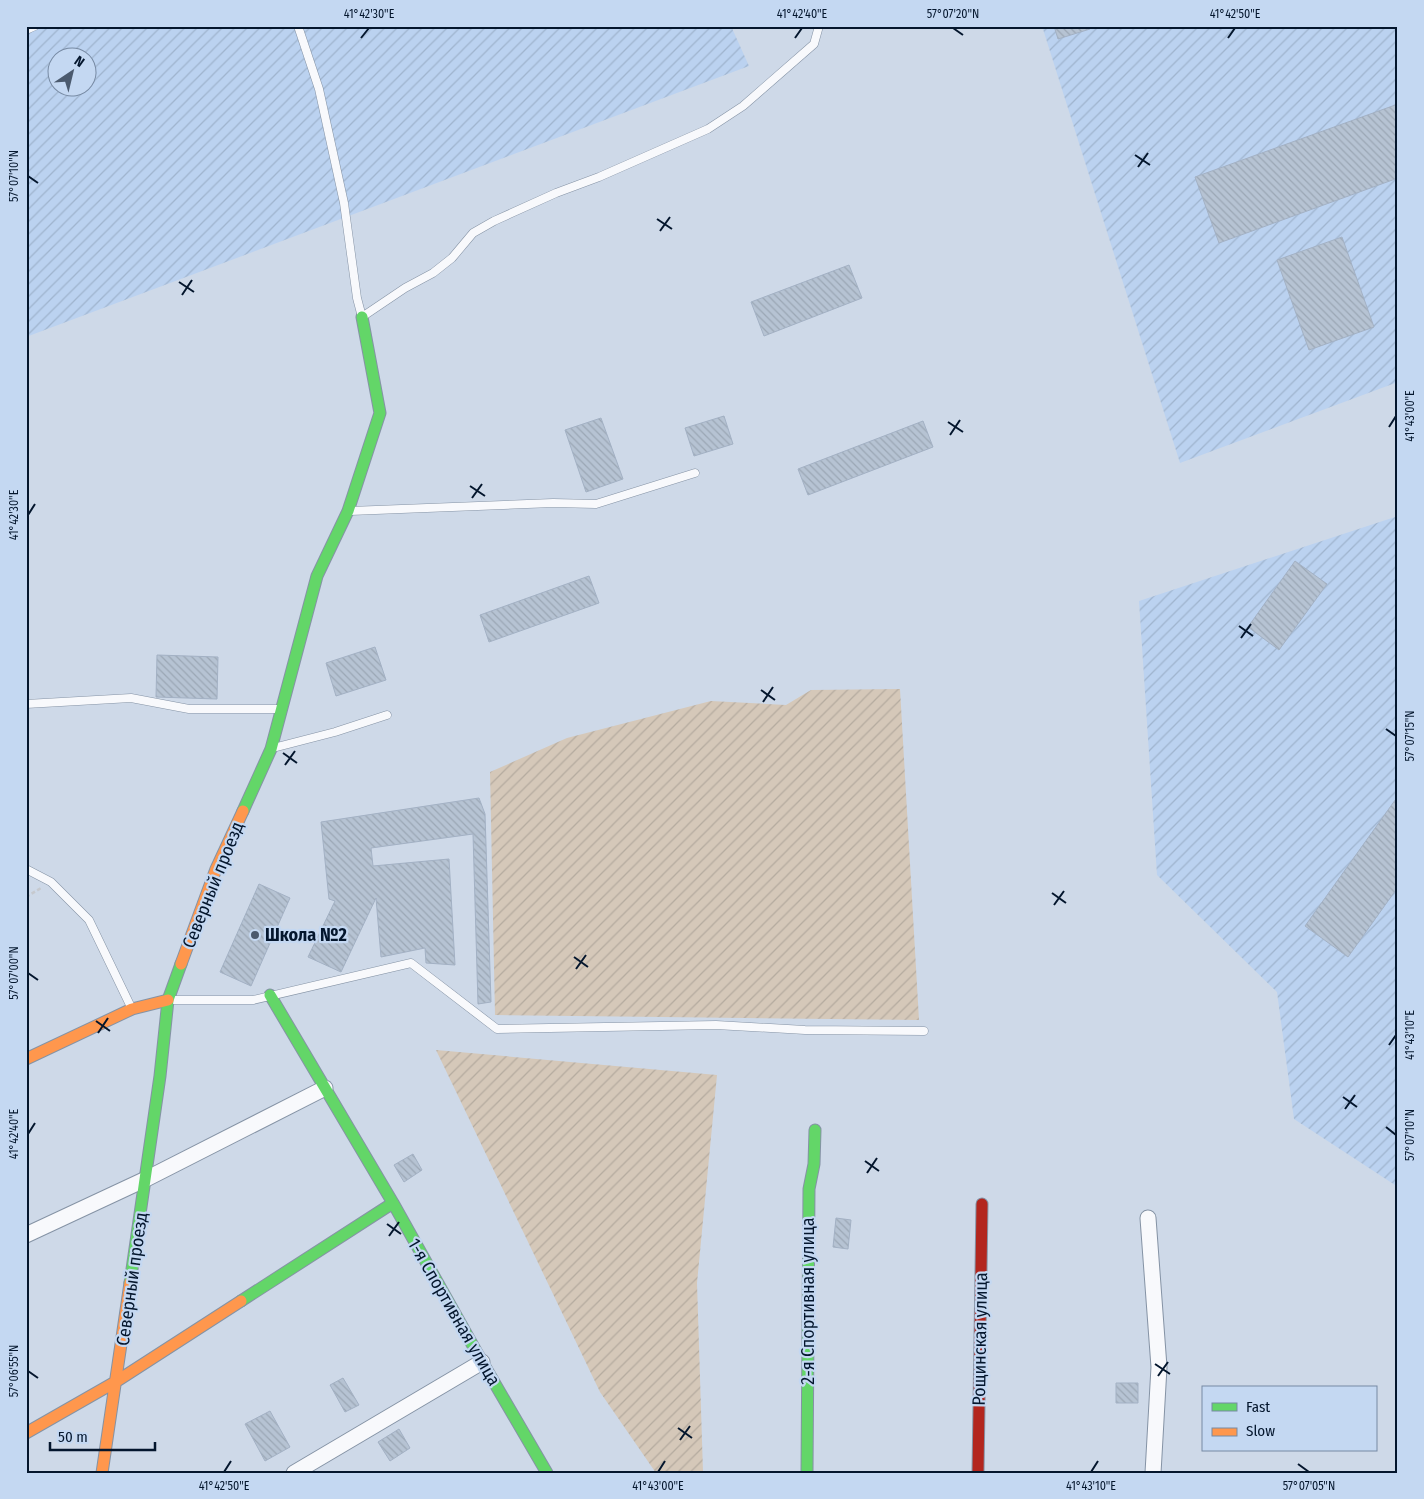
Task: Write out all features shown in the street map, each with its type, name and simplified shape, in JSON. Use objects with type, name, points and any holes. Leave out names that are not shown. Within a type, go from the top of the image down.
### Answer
[{"type":"street","name":"Северный проезд","points":[[102,1473],[146,1179],[168,1000],[216,868],[271,749],[317,576],[348,511],[380,413],[362,317]]},
{"type":"street","name":"1-я Спортивная улица","points":[[270,995],[393,1204],[547,1473]]},
{"type":"street","points":[[26,1058],[132,1009],[168,1000]]},
{"type":"street","points":[[26,1235],[146,1179],[324,1088]]},
{"type":"street","name":"2-я Спортивная улица","points":[[806,1473],[809,1189],[814,1164],[815,1130]]},
{"type":"street","points":[[26,1433],[117,1381],[393,1204]]},
{"type":"street","name":"Рощинская улица","points":[[978,1473],[982,1204]]},
{"type":"street","points":[[1148,1218],[1159,1367],[1153,1473]]},
{"type":"street","points":[[294,1473],[482,1362]]},
{"type":"lane","points":[[26,30],[35,26]]},
{"type":"lane","points":[[298,26],[319,89],[344,203],[357,298],[362,317],[405,288],[433,273],[452,258],[473,233],[494,221],[708,129],[744,106],[814,44],[819,26]]},
{"type":"lane","points":[[348,511],[553,503],[596,504],[694,473]]},
{"type":"lane","points":[[26,704],[131,698],[189,709],[282,709]]},
{"type":"lane","points":[[271,749],[335,732],[387,715]]},
{"type":"lane","points":[[26,869],[51,882],[89,920],[132,1009]]},
{"type":"lane","points":[[168,1000],[252,1000],[411,963],[497,1029],[716,1025],[805,1030],[924,1030]]},
{"type":"path","points":[[26,897],[51,882]]},
{"type":"shaded area","points":[[26,26],[731,26],[749,66],[26,337]]},
{"type":"shaded area","points":[[1042,26],[1398,26],[1398,382],[1180,463]]},
{"type":"shaded area","points":[[1398,516],[1398,1187],[1294,1119],[1277,992],[1157,875],[1139,601]]},
{"type":"shaded area","points":[[900,689],[919,1020],[495,1015],[490,772],[567,738],[711,701],[786,705],[811,690]]},
{"type":"shaded area","points":[[436,1050],[717,1075],[697,1283],[703,1472],[656,1473],[600,1392]]},
{"type":"building","points":[[1054,26],[1090,26],[1090,29],[1058,39]]},
{"type":"building","points":[[1398,104],[1398,178],[1219,243],[1195,177]]},
{"type":"building","points":[[1342,237],[1374,327],[1309,350],[1277,260]]},
{"type":"building","points":[[849,265],[862,298],[764,336],[751,302]]},
{"type":"building","points":[[724,416],[733,444],[694,456],[685,428]]},
{"type":"building","points":[[601,418],[623,479],[586,492],[565,430]]},
{"type":"building","points":[[923,421],[933,447],[808,495],[798,469]]},
{"type":"building","points":[[1295,561],[1327,584],[1279,650],[1248,627]]},
{"type":"building","points":[[589,576],[599,603],[489,642],[480,615]]},
{"type":"building","points":[[375,647],[386,680],[336,696],[326,663]]},
{"type":"building","points":[[157,655],[218,657],[217,699],[156,697]]},
{"type":"building","points":[[1398,796],[1398,887],[1348,957],[1305,926]]},
{"type":"building","points":[[479,798],[485,814],[491,1002],[478,1004],[473,834],[371,848],[373,866],[449,859],[455,965],[426,963],[425,948],[381,957],[376,898],[341,972],[308,957],[335,901],[329,899],[321,822]]},
{"type":"building","name":"Школа №2","points":[[259,884],[290,898],[251,986],[220,972]]},
{"type":"building","points":[[413,1154],[422,1170],[404,1182],[394,1165]]},
{"type":"building","points":[[836,1218],[851,1220],[848,1249],[833,1247]]},
{"type":"building","points":[[343,1378],[359,1405],[345,1412],[330,1385]]},
{"type":"building","points":[[1116,1383],[1138,1383],[1138,1403],[1116,1403]]},
{"type":"building","points":[[270,1411],[290,1447],[265,1461],[245,1424]]},
{"type":"building","points":[[399,1429],[410,1448],[390,1461],[378,1442]]},
{"type":"traffic: fast","points":[[243,811],[271,749],[317,576],[348,511],[380,413],[362,317]]},
{"type":"traffic: fast","points":[[130,1283],[160,1076],[168,1000],[181,964]]},
{"type":"traffic: fast","points":[[270,995],[393,1203],[547,1473]]},
{"type":"traffic: fast","points":[[807,1473],[809,1189],[814,1164],[815,1130]]},
{"type":"traffic: fast","points":[[241,1301],[393,1203]]},
{"type":"traffic: slow","points":[[181,964],[216,869],[243,811]]},
{"type":"traffic: slow","points":[[26,1059],[132,1009],[168,1000]]},
{"type":"traffic: slow","points":[[102,1473],[130,1283]]},
{"type":"traffic: slow","points":[[26,1433],[117,1381],[241,1301]]},
{"type":"traffic: jam","points":[[978,1473],[982,1204]]},
{"type":"place","name":"Школа №2","points":[[255,935]]}]
